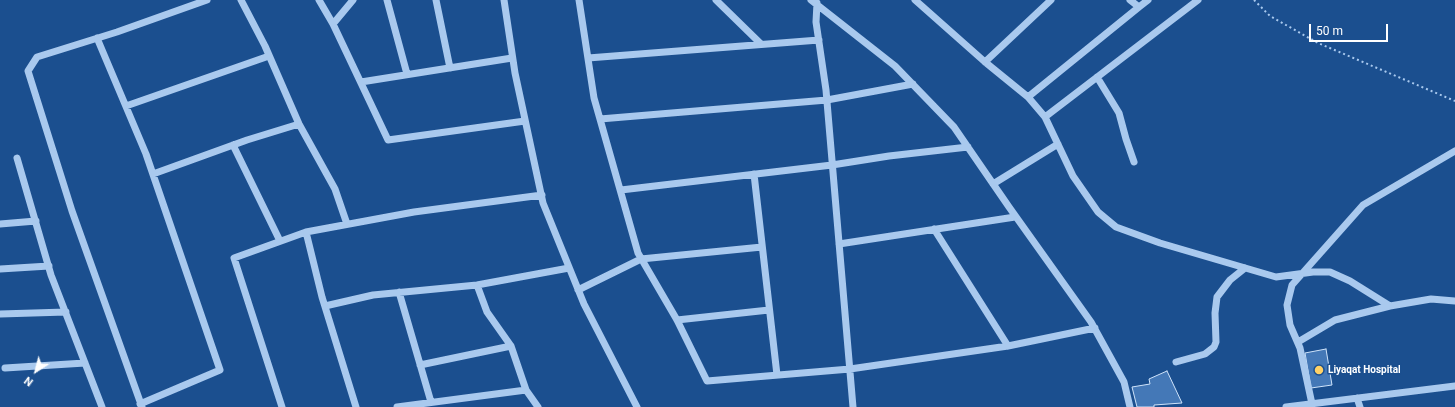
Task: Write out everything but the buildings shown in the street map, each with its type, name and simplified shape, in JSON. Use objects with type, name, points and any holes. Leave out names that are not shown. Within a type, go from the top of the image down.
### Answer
[{"type":"street","points":[[97,38],[153,174],[220,370],[141,405],[72,211],[28,71],[36,57],[97,38],[207,0]]},
{"type":"street","points":[[241,0],[269,56],[299,124],[335,189],[347,224]]},
{"type":"street","points":[[319,0],[333,24],[388,140],[525,121]]},
{"type":"street","points":[[333,24],[353,0]]},
{"type":"street","points":[[387,0],[406,74]]},
{"type":"street","points":[[436,0],[450,68]]},
{"type":"street","points":[[504,0],[512,58],[542,195],[578,290],[637,407]]},
{"type":"street","points":[[579,0],[594,98],[638,253],[676,320],[707,381],[850,369],[1008,346],[1095,328]]},
{"type":"street","points":[[716,0],[761,44]]},
{"type":"street","points":[[811,0],[818,3],[895,66],[954,127],[1015,217],[1095,328],[1124,382],[1130,407]]},
{"type":"street","points":[[915,0],[985,62],[1028,97],[1045,117],[1073,176],[1098,212],[1110,223],[1160,243],[1276,277],[1313,272],[1330,272],[1350,280],[1390,306]]},
{"type":"street","points":[[985,62],[1051,0]]},
{"type":"street","points":[[1130,0],[1139,7]]},
{"type":"street","points":[[1028,97],[1148,0]]},
{"type":"street","points":[[1045,117],[1198,0]]},
{"type":"street","points":[[818,3],[816,22],[827,100],[853,407]]},
{"type":"street","points":[[588,58],[819,40]]},
{"type":"street","points":[[126,106],[269,56]]},
{"type":"street","points":[[361,82],[512,58]]},
{"type":"street","points":[[1097,77],[1119,113],[1126,140],[1134,162]]},
{"type":"street","points":[[600,119],[827,100],[913,84]]},
{"type":"street","points":[[153,174],[233,145],[299,124]]},
{"type":"street","points":[[993,184],[1058,144]]},
{"type":"street","points":[[233,145],[280,241]]},
{"type":"street","points":[[621,190],[968,147]]},
{"type":"street","points":[[1312,404],[1298,342],[1290,325],[1287,305],[1292,285],[1299,275],[1363,205],[1455,151]]},
{"type":"street","points":[[17,158],[49,266],[102,407]]},
{"type":"street","points":[[754,174],[777,375]]},
{"type":"street","points":[[282,407],[234,258],[306,232],[414,212],[542,195]]},
{"type":"street","points":[[839,244],[1015,217]]},
{"type":"street","points":[[0,224],[36,221]]},
{"type":"street","points":[[934,229],[1008,346]]},
{"type":"street","points":[[306,232],[325,306],[356,407]]},
{"type":"street","points":[[578,290],[641,259],[762,247]]},
{"type":"street","points":[[0,269],[49,266]]},
{"type":"street","points":[[325,306],[373,295],[477,285],[569,268]]},
{"type":"street","points":[[1176,362],[1205,354],[1214,347],[1216,342],[1215,313],[1217,297],[1230,280],[1245,268]]},
{"type":"street","points":[[477,285],[486,312],[511,346],[526,390],[538,407]]},
{"type":"street","points":[[399,292],[431,402]]},
{"type":"street","points":[[1298,342],[1336,320],[1390,306],[1431,299],[1455,301]]},
{"type":"street","points":[[676,320],[769,310]]},
{"type":"street","points":[[0,314],[66,312]]},
{"type":"street","points":[[420,365],[511,346]]},
{"type":"street","points":[[5,368],[85,363]]},
{"type":"street","points":[[1286,407],[1455,386]]},
{"type":"street","points":[[397,407],[526,390]]},
{"type":"street","points":[[1357,398],[1360,407]]},
{"type":"path","points":[[1254,0],[1270,16],[1318,43],[1455,101]]},
{"type":"place","name":"Liyaqat Hospital","points":[[1319,370]]}]
